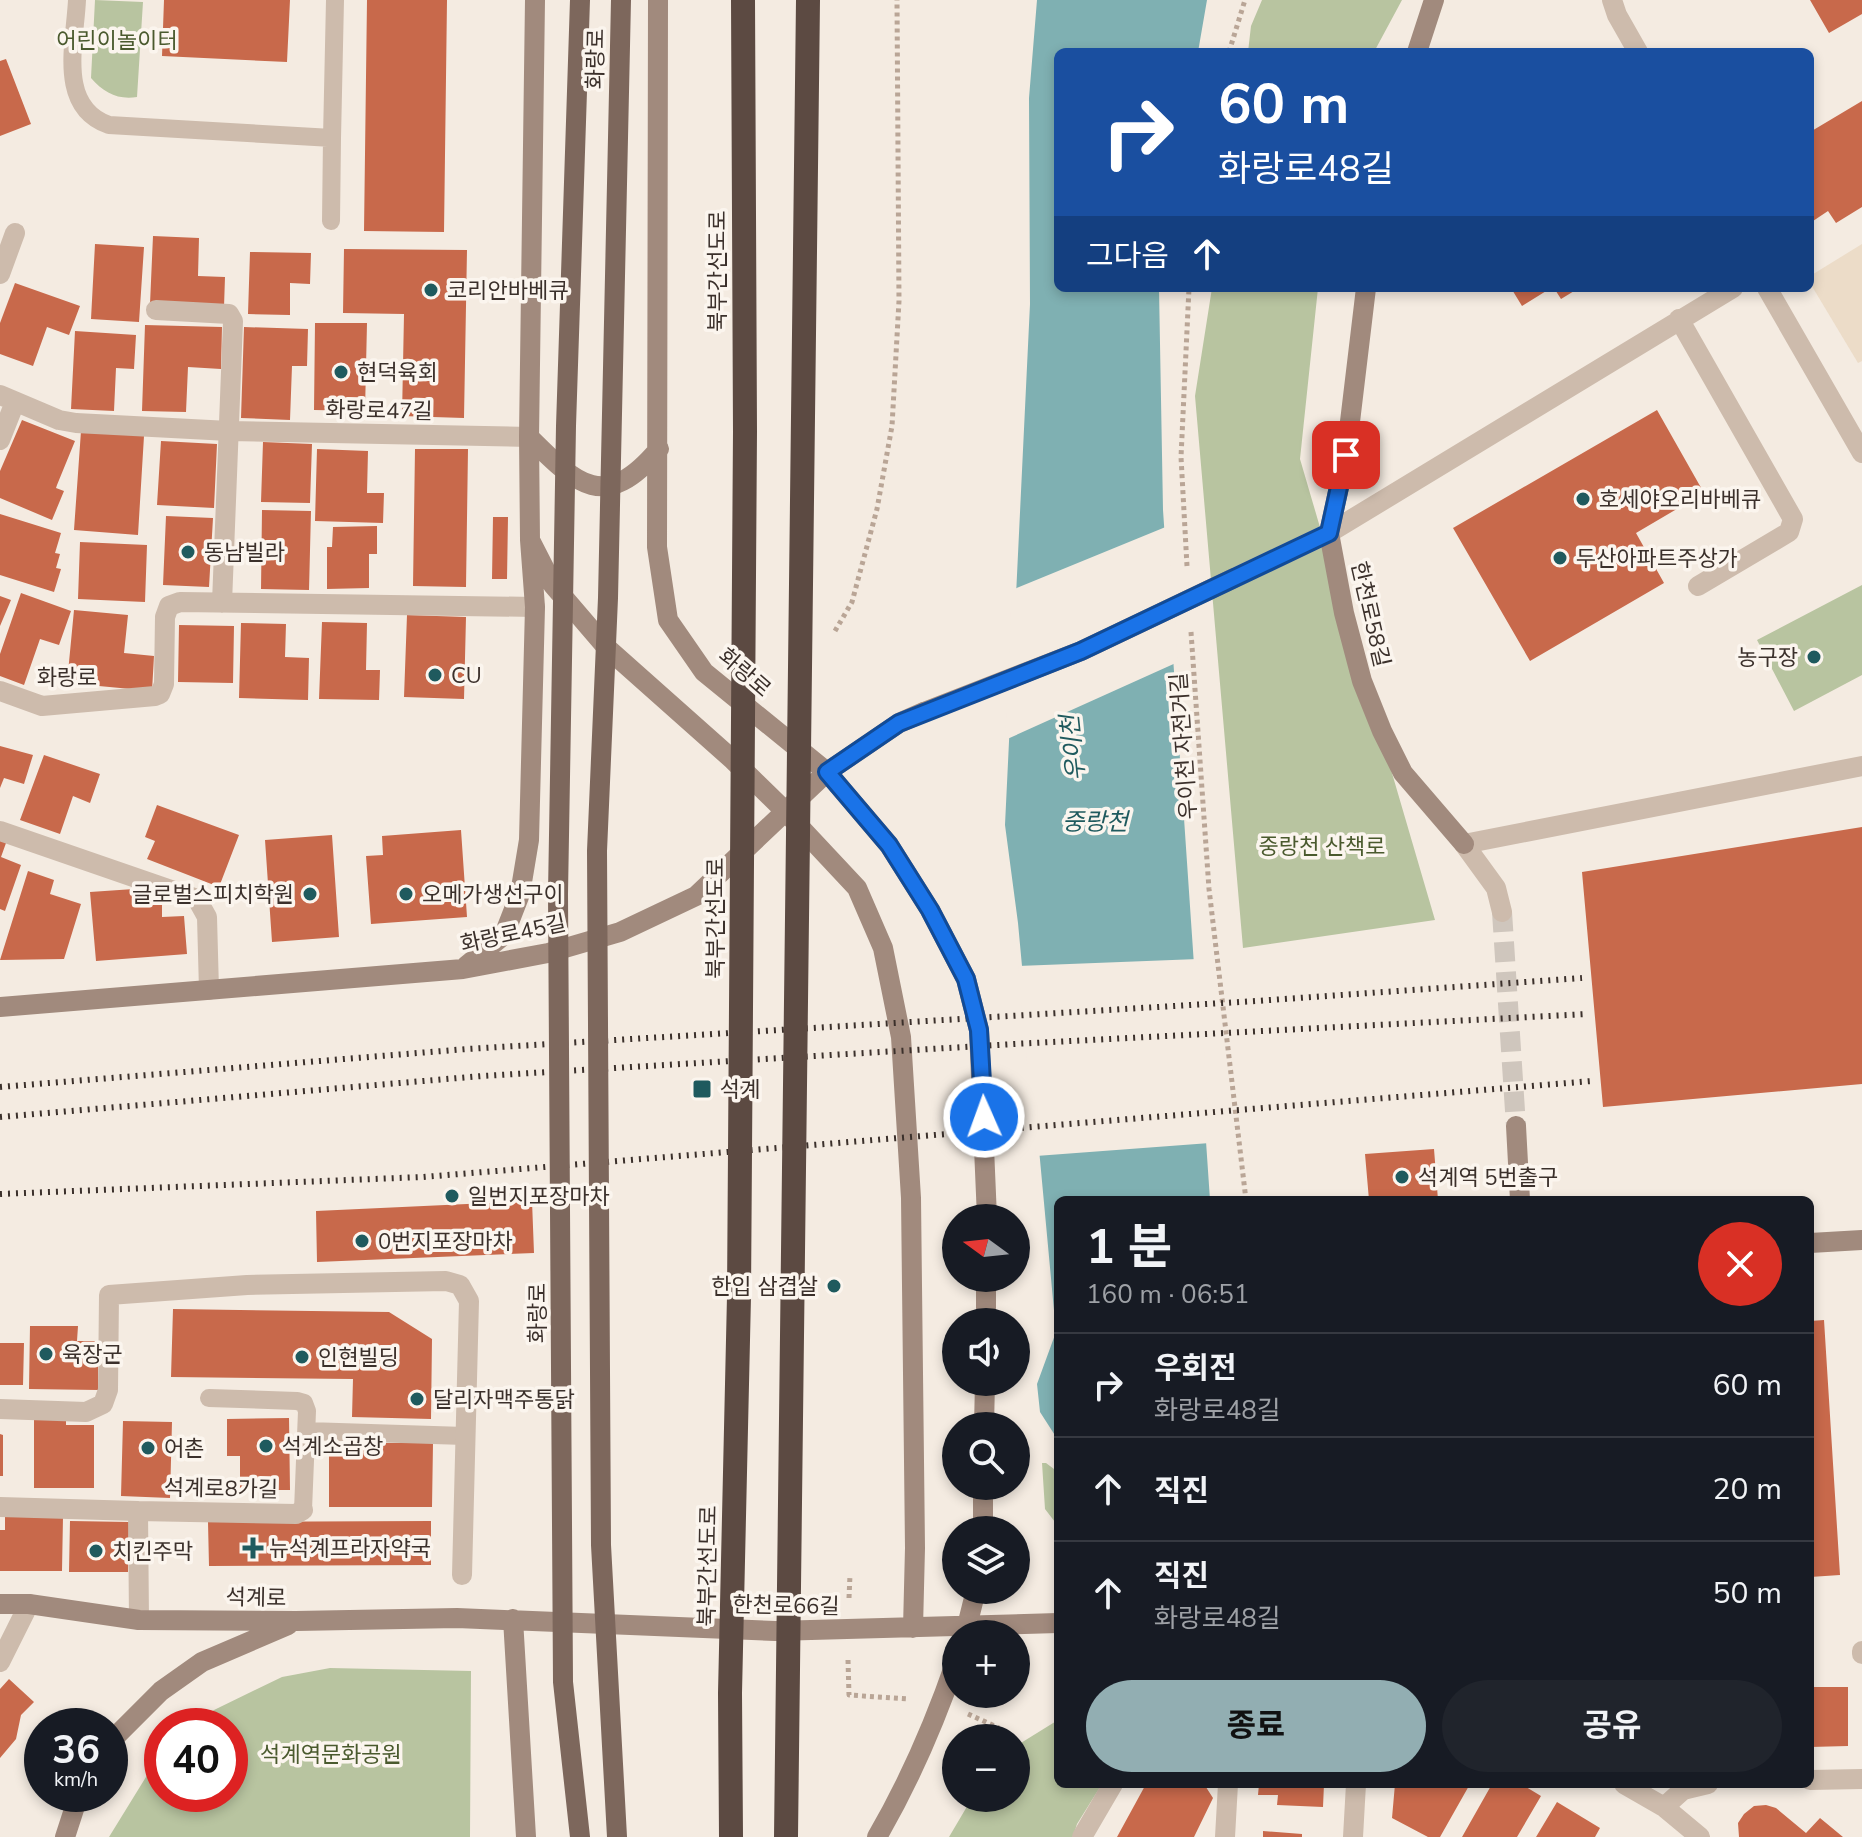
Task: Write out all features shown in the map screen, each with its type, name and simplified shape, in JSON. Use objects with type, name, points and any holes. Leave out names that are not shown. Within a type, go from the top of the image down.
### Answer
[{"type":"highway","name":"북부간선도로","points":[[731,1837],[730,1693],[740,1265],[745,431],[743,0]]},
{"type":"highway","points":[[786,1837],[808,0]]},
{"type":"main road","name":"화랑로","points":[[580,0],[566,426],[558,910],[563,1682],[580,1837]]},
{"type":"main road","name":"화랑로","points":[[617,1837],[601,1545],[597,851],[608,598],[621,0]]},
{"type":"street","points":[[463,969],[504,935],[520,894],[529,840],[535,607],[530,540],[529,437],[535,0]]},
{"type":"street","name":"화랑로","points":[[658,0],[657,547],[668,620],[704,672],[827,772],[889,845],[930,910],[966,979],[979,1030],[987,1204]]},
{"type":"street","points":[[1418,48],[1434,0]]},
{"type":"street","points":[[1612,0],[1636,48]]},
{"type":"street","points":[[0,274],[15,233]]},
{"type":"street","name":"한천로58길","points":[[1366,292],[1346,455],[1329,533],[1355,654],[1382,731],[1403,773],[1464,844],[1496,888],[1502,912]]},
{"type":"street","points":[[1329,533],[1726,292]]},
{"type":"street","points":[[1769,292],[1862,453]]},
{"type":"street","points":[[156,310],[231,316],[233,321],[222,603]]},
{"type":"street","points":[[1679,319],[1793,519],[1789,532],[1698,586]]},
{"type":"street","name":"화랑로47길","points":[[0,440],[8,398],[59,420],[76,423],[229,431],[529,437]]},
{"type":"street","points":[[529,437],[568,475],[594,487],[631,478],[659,449]]},
{"type":"street","name":"화랑로45길","points":[[0,1007],[463,969],[548,953],[620,932],[696,896],[827,772],[899,723],[1081,651],[1329,533]]},
{"type":"street","points":[[530,540],[553,585],[607,648],[673,705],[784,810],[857,888],[883,948],[901,1037],[911,1198],[913,1628]]},
{"type":"street","name":"화랑로","points":[[0,691],[42,706],[160,694],[164,684],[165,617],[169,606],[180,602],[535,607]]},
{"type":"street","points":[[1464,844],[1862,766]]},
{"type":"street","points":[[0,831],[197,899],[207,917],[209,990]]},
{"type":"street","points":[[1516,1126],[1520,1196]]},
{"type":"street","points":[[1814,1243],[1862,1240]]},
{"type":"street","points":[[0,1409],[86,1412],[103,1404],[108,1390],[109,1295],[247,1285],[446,1281],[460,1285],[469,1301],[462,1575]]},
{"type":"street","name":"석계로8가길","points":[[0,1507],[296,1514],[303,1510]]},
{"type":"street","name":"석계로8가길","points":[[138,1511],[139,1620]]},
{"type":"street","name":"석계로","points":[[0,1604],[29,1604],[139,1620],[513,1619]]},
{"type":"street","points":[[0,1662],[29,1604]]},
{"type":"street","points":[[513,1619],[526,1837]]},
{"type":"street","name":"한천로66길","points":[[513,1619],[775,1631],[942,1629]]},
{"type":"street","points":[[128,1724],[161,1691],[202,1662],[296,1621]]},
{"type":"street","name":"한천로66길","points":[[1030,1625],[1054,1623]]},
{"type":"street","points":[[877,1837],[900,1797],[942,1702]]},
{"type":"street","points":[[1814,1780],[1862,1779]]},
{"type":"street","points":[[1082,1837],[1111,1788]]},
{"type":"street","points":[[1225,1837],[1228,1788]]},
{"type":"street","points":[[1353,1837],[1356,1788]]},
{"type":"street","points":[[1631,1788],[1664,1807],[1700,1837]]},
{"type":"street","points":[[1664,1788],[1664,1807]]},
{"type":"street","points":[[1664,1807],[1683,1790],[1691,1788]]},
{"type":"street","points":[[65,1837],[73,1812]]},
{"type":"lane","points":[[77,0],[73,87],[80,105],[94,120],[109,125],[332,138]]},
{"type":"lane","points":[[331,221],[335,0]]},
{"type":"lane","points":[[209,1398],[301,1401],[307,1411],[303,1510]]},
{"type":"lane","points":[[307,1431],[465,1436]]},
{"type":"path","points":[[831,639],[852,602],[877,509],[892,426],[899,301],[897,0]]},
{"type":"path","points":[[1230,48],[1245,0]]},
{"type":"path","points":[[1187,568],[1181,457],[1189,292]]},
{"type":"path","name":"우이천 자전거길","points":[[1191,631],[1209,889],[1246,1196]]},
{"type":"path","points":[[850,1575],[849,1695],[942,1702]]},
{"type":"path","points":[[955,1708],[990,1724]]},
{"type":"green space","name":"어린이놀이터","points":[[95,0],[143,2],[137,97],[112,94],[91,78]]},
{"type":"green space","points":[[1262,0],[1402,0],[1376,48],[1248,48],[1251,26]]},
{"type":"green space","name":"중랑천 산책로","points":[[1211,292],[1318,292],[1300,459],[1435,920],[1243,948],[1195,396]]},
{"type":"green space","name":"농구장","points":[[1862,585],[1862,675],[1794,711],[1757,640]]},
{"type":"green space","points":[[1042,1463],[1054,1469],[1054,1521],[1045,1509]]},
{"type":"green space","name":"석계역문화공원","points":[[330,1668],[471,1671],[470,1837],[109,1837],[124,1812],[128,1812],[128,1806],[144,1780],[144,1812],[248,1812],[248,1708],[218,1708],[282,1677]]},
{"type":"green space","points":[[1054,1722],[1054,1788],[1100,1788],[1077,1824],[1073,1837],[949,1837],[964,1812],[1030,1812],[1030,1737]]},
{"type":"shaded area","points":[[1862,244],[1862,361],[1858,363],[1814,290],[1814,274]]},
{"type":"water","name":"중랑천","points":[[1037,0],[1207,0],[1199,48],[1054,48],[1054,292],[1159,292],[1163,510],[1210,1196],[1054,1196],[1054,1310],[1018,923],[1005,825],[1030,304],[1029,98]]},
{"type":"water","name":"중랑천","points":[[1054,1337],[1054,1434],[1040,1412],[1037,1384]]},
{"type":"pier","points":[[1168,526],[1178,662],[1005,740],[1012,590]]},
{"type":"pier","points":[[1198,959],[1210,1143],[1036,1156],[1018,966]]},
{"type":"building","points":[[164,0],[290,0],[287,62],[162,56]]},
{"type":"building","points":[[367,0],[447,0],[444,232],[364,231]]},
{"type":"building","points":[[1810,0],[1862,0],[1862,14],[1829,33]]},
{"type":"building","points":[[6,59],[31,124],[0,136],[0,61]]},
{"type":"building","points":[[1862,101],[1862,207],[1836,223],[1828,211],[1814,220],[1814,130]]},
{"type":"building","points":[[153,236],[199,238],[198,276],[225,277],[224,307],[150,304]]},
{"type":"building","points":[[95,244],[144,247],[139,322],[91,319]]},
{"type":"building","points":[[344,249],[467,250],[464,418],[402,416],[404,314],[343,313]]},
{"type":"building","points":[[250,252],[311,253],[310,284],[290,283],[290,315],[248,314]]},
{"type":"building","points":[[15,283],[80,306],[69,335],[47,327],[33,366],[0,354],[0,323]]},
{"type":"building","points":[[1513,292],[1545,292],[1522,306]]},
{"type":"building","points":[[1557,292],[1572,292],[1561,299]]},
{"type":"building","points":[[315,323],[367,323],[365,411],[314,410]]},
{"type":"building","points":[[145,325],[222,327],[221,369],[188,367],[186,412],[142,411]]},
{"type":"building","points":[[244,327],[308,329],[307,366],[292,366],[290,420],[241,418]]},
{"type":"building","points":[[75,331],[136,335],[134,369],[116,368],[114,411],[71,409]]},
{"type":"building","name":"두산아파트주상가","points":[[1657,410],[1704,493],[1636,533],[1664,583],[1530,661],[1453,528]]},
{"type":"building","points":[[22,420],[75,441],[56,488],[64,491],[52,520],[0,498],[0,471]]},
{"type":"building","points":[[81,431],[144,436],[138,535],[74,530]]},
{"type":"building","points":[[161,441],[217,444],[214,508],[157,505]]},
{"type":"building","points":[[263,442],[312,444],[310,503],[261,502]]},
{"type":"building","points":[[317,449],[368,451],[367,493],[384,493],[383,523],[315,521]]},
{"type":"building","points":[[415,449],[468,449],[466,587],[413,586]]},
{"type":"building","points":[[262,510],[311,511],[309,590],[261,589]]},
{"type":"building","points":[[0,514],[61,533],[55,553],[60,554],[56,568],[61,569],[54,592],[0,575]]},
{"type":"building","name":"동남빌라","points":[[166,516],[213,518],[209,587],[163,585]]},
{"type":"building","points":[[493,517],[508,517],[507,579],[492,579]]},
{"type":"building","points":[[377,526],[377,554],[369,554],[369,588],[327,589],[327,547],[332,547],[333,527]]},
{"type":"building","points":[[80,542],[147,545],[145,602],[78,599]]},
{"type":"building","points":[[21,593],[71,611],[59,645],[40,639],[24,685],[0,676],[0,654]]},
{"type":"building","points":[[0,596],[11,600],[0,626]]},
{"type":"building","points":[[74,610],[128,615],[124,653],[154,656],[152,691],[67,683]]},
{"type":"building","points":[[407,615],[466,617],[464,699],[404,697]]},
{"type":"building","points":[[322,622],[367,623],[366,670],[380,670],[379,700],[319,699]]},
{"type":"building","points":[[241,623],[286,624],[285,657],[309,658],[308,700],[239,698]]},
{"type":"building","points":[[179,625],[234,626],[233,683],[178,682]]},
{"type":"building","points":[[0,746],[33,755],[24,784],[4,778],[0,788]]},
{"type":"building","points":[[44,755],[100,774],[90,803],[73,796],[60,834],[20,820]]},
{"type":"building","points":[[157,805],[239,835],[219,887],[147,859],[155,841],[145,837]]},
{"type":"building","points":[[1862,827],[1862,1084],[1603,1107],[1582,872]]},
{"type":"building","points":[[461,830],[467,917],[371,924],[366,856],[383,855],[382,836]]},
{"type":"building","points":[[332,835],[339,937],[272,942],[265,840]]},
{"type":"building","points":[[0,840],[6,843],[1,857],[21,865],[5,911],[0,909]]},
{"type":"building","points":[[28,871],[54,880],[50,894],[81,904],[64,959],[0,960]]},
{"type":"building","points":[[134,889],[136,903],[162,902],[162,917],[184,916],[187,954],[96,961],[90,892]]},
{"type":"building","name":"석계역 5번출구","points":[[1434,1149],[1438,1196],[1369,1196],[1365,1154]]},
{"type":"building","points":[[532,1201],[534,1253],[317,1262],[316,1211]]},
{"type":"building","name":"인현빌딩","points":[[173,1309],[389,1312],[432,1339],[431,1419],[352,1417],[353,1379],[171,1377]]},
{"type":"building","points":[[1824,1320],[1840,1575],[1814,1577],[1814,1321]]},
{"type":"building","points":[[30,1326],[78,1326],[77,1341],[98,1341],[98,1390],[29,1389]]},
{"type":"building","points":[[0,1343],[24,1343],[23,1385],[0,1385]]},
{"type":"building","points":[[289,1418],[290,1490],[240,1490],[240,1456],[227,1456],[227,1419]]},
{"type":"building","points":[[34,1420],[66,1420],[66,1425],[94,1425],[94,1488],[34,1488]]},
{"type":"building","points":[[123,1421],[172,1422],[170,1498],[121,1496]]},
{"type":"building","points":[[0,1434],[3,1435],[3,1476],[0,1476]]},
{"type":"building","points":[[329,1443],[433,1443],[432,1507],[329,1507]]},
{"type":"building","points":[[5,1516],[63,1517],[62,1571],[0,1571],[0,1530],[5,1530]]},
{"type":"building","points":[[70,1521],[129,1522],[128,1572],[69,1572]]},
{"type":"building","points":[[431,1521],[431,1565],[209,1566],[208,1522]]},
{"type":"building","points":[[9,1679],[34,1702],[24,1708],[16,1739],[0,1758],[0,1689]]},
{"type":"building","points":[[1814,1687],[1848,1687],[1848,1746],[1814,1747]]},
{"type":"building","points":[[1144,1788],[1207,1788],[1213,1798],[1194,1837],[1117,1837]]},
{"type":"building","points":[[1259,1788],[1324,1788],[1323,1807],[1277,1805],[1278,1795],[1258,1795]]},
{"type":"building","points":[[1395,1788],[1468,1788],[1440,1837],[1428,1837],[1392,1818]]},
{"type":"building","points":[[1490,1788],[1528,1788],[1541,1796],[1517,1837],[1462,1837]]},
{"type":"building","points":[[1557,1802],[1600,1828],[1595,1837],[1536,1837]]},
{"type":"building","points":[[1754,1806],[1776,1808],[1806,1833],[1820,1818],[1843,1837],[1739,1837],[1738,1823],[1744,1814]]},
{"type":"building","points":[[1263,1831],[1302,1834],[1302,1837],[1263,1837]]},
{"type":"tunnel","points":[[1502,912],[1516,1126]]},
{"type":"railway","points":[[0,1087],[467,1049],[1582,978]]},
{"type":"railway","points":[[0,1117],[482,1076],[1587,1014]]},
{"type":"railway","points":[[0,1194],[423,1177],[1592,1081]]},
{"type":"place","name":"코리안바베큐","points":[[431,290]]},
{"type":"place","name":"현덕육회","points":[[341,372]]},
{"type":"place","name":"호세야오리바베큐","points":[[1583,499]]},
{"type":"place","name":"동남빌라","points":[[188,552]]},
{"type":"place","name":"두산아파트주상가","points":[[1560,558]]},
{"type":"place","name":"농구장","points":[[1814,657]]},
{"type":"place","name":"CU","points":[[435,675]]},
{"type":"place","name":"글로벌스피치학원","points":[[310,894]]},
{"type":"place","name":"오메가생선구이","points":[[406,894]]},
{"type":"place","name":"석계","points":[[702,1089]]},
{"type":"place","name":"석계역 5번출구","points":[[1402,1177]]},
{"type":"place","name":"일번지포장마차","points":[[452,1196]]},
{"type":"place","name":"0번지포장마차","points":[[362,1241]]},
{"type":"place","name":"한입 삼겹살","points":[[834,1286]]},
{"type":"place","name":"육장군","points":[[46,1354]]},
{"type":"place","name":"인현빌딩","points":[[302,1357]]},
{"type":"place","name":"달리자맥주통닭","points":[[417,1399]]},
{"type":"place","name":"석계소곱창","points":[[266,1446]]},
{"type":"place","name":"어촌","points":[[148,1448]]},
{"type":"place","name":"뉴석계프라자약국","points":[[253,1548]]},
{"type":"place","name":"치킨주막","points":[[96,1551]]},
{"type":"route","points":[[984,1117],[979,1030],[966,979],[930,910],[889,845],[827,772],[899,723],[1081,651],[1329,533],[1346,455]]},
{"type":"water label","name":"우이천","points":[[1073,748]]}]
